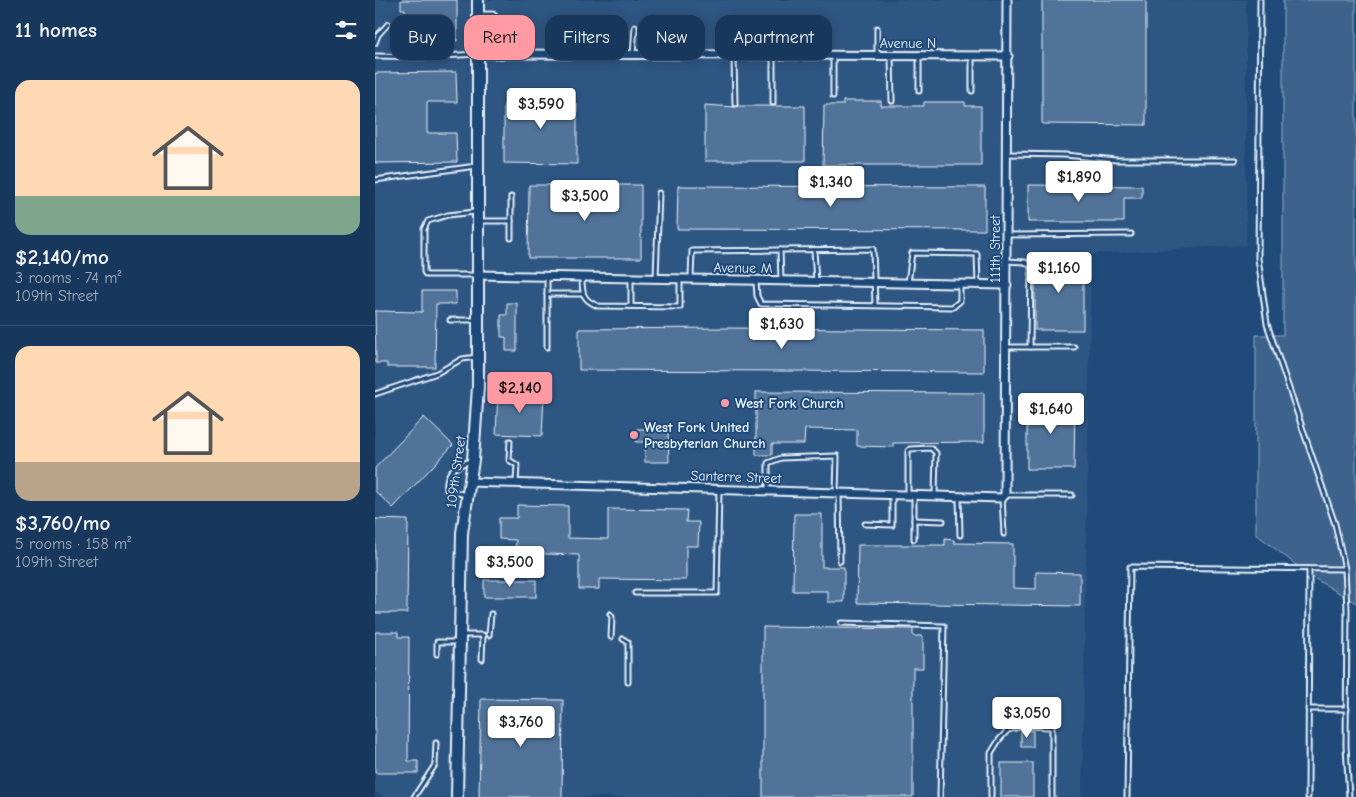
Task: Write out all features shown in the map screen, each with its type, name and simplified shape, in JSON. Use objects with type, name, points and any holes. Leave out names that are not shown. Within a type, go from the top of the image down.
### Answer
[{"type":"street","name":"109th Street","points":[[478,0],[479,14]]},
{"type":"street","name":"111th Street","points":[[1003,496],[1007,285],[1007,0]]},
{"type":"street","name":"Avenue N","points":[[535,54],[715,55]]},
{"type":"street","name":"Avenue N","points":[[833,56],[1007,56]]},
{"type":"street","name":"109th Street","points":[[457,797],[462,528],[473,460],[477,411],[479,60]]},
{"type":"street","name":"Avenue M","points":[[478,275],[1007,285]]},
{"type":"street","name":"Santerre Street","points":[[470,482],[935,496],[1003,496]]},
{"type":"lane","points":[[1260,0],[1258,258],[1267,324],[1335,524],[1345,569],[1349,797]]},
{"type":"lane","points":[[479,14],[494,15]]},
{"type":"lane","points":[[375,43],[378,35],[388,24]]},
{"type":"lane","points":[[633,54],[635,27]]},
{"type":"lane","points":[[877,28],[877,56]]},
{"type":"lane","points":[[375,56],[428,57],[464,55]]},
{"type":"lane","points":[[833,56],[833,96]]},
{"type":"lane","points":[[891,56],[891,101]]},
{"type":"lane","points":[[919,56],[919,91]]},
{"type":"lane","points":[[972,56],[972,91]]},
{"type":"lane","points":[[734,60],[735,104]]},
{"type":"lane","points":[[773,60],[773,103]]},
{"type":"lane","points":[[1008,154],[1065,155],[1116,160],[1235,160]]},
{"type":"lane","points":[[375,180],[478,166]]},
{"type":"lane","points":[[656,279],[659,193]]},
{"type":"lane","points":[[511,197],[511,238]]},
{"type":"lane","points":[[478,275],[426,275],[423,272],[425,225],[431,220],[448,215],[479,216],[511,222]]},
{"type":"lane","points":[[1007,235],[1131,234]]},
{"type":"lane","points":[[691,280],[692,251],[873,249],[875,305]]},
{"type":"lane","points":[[780,250],[781,281]]},
{"type":"lane","points":[[814,250],[816,282]]},
{"type":"lane","points":[[908,283],[912,254],[977,254],[977,284]]},
{"type":"lane","points":[[1007,261],[1025,262],[1031,266],[1030,347]]},
{"type":"lane","points":[[547,277],[547,347]]},
{"type":"lane","points":[[582,278],[582,294],[586,301],[598,306],[680,306],[680,279]]},
{"type":"lane","points":[[631,278],[631,306]]},
{"type":"lane","points":[[756,281],[757,296],[761,304],[953,306],[960,301],[960,284]]},
{"type":"lane","points":[[547,294],[582,294]]},
{"type":"lane","points":[[450,320],[478,320]]},
{"type":"lane","points":[[1006,347],[1074,347]]},
{"type":"lane","points":[[375,394],[437,373],[462,359],[478,357]]},
{"type":"lane","points":[[510,441],[509,460],[517,465],[516,484]]},
{"type":"lane","points":[[914,539],[908,451],[910,449],[931,448],[936,453],[935,496]]},
{"type":"lane","points":[[768,491],[768,463],[781,458],[837,456],[840,561]]},
{"type":"lane","points":[[468,495],[447,490],[446,481],[449,472],[455,466],[473,460]]},
{"type":"lane","points":[[635,593],[717,593],[719,489]]},
{"type":"lane","points":[[865,524],[892,525],[893,494]]},
{"type":"lane","points":[[1004,534],[1003,496],[1072,495]]},
{"type":"lane","points":[[959,496],[960,534]]},
{"type":"lane","points":[[914,520],[943,521]]},
{"type":"lane","points":[[1127,797],[1130,567],[1345,569]]},
{"type":"lane","points":[[1308,797],[1309,569]]},
{"type":"lane","points":[[489,635],[491,614]]},
{"type":"lane","points":[[610,614],[611,636]]},
{"type":"lane","points":[[841,623],[944,626],[940,797]]},
{"type":"lane","points":[[437,654],[437,642],[483,635],[483,659]]},
{"type":"lane","points":[[623,639],[628,642],[628,682]]},
{"type":"lane","points":[[1308,709],[1347,709]]},
{"type":"lane","points":[[991,797],[991,753],[1009,730],[1024,726],[1052,727],[1052,797]]},
{"type":"lane","points":[[414,797],[435,765],[436,743]]},
{"type":"shaded area","points":[[375,0],[1246,0],[1246,245],[1091,254],[1082,797],[383,797],[375,792]]},
{"type":"shaded area","points":[[1283,0],[1356,0],[1356,603],[1312,577],[1256,534],[1256,335],[1283,335]]},
{"type":"building","points":[[401,0],[457,0],[457,41],[454,41],[454,15],[405,15],[405,9],[401,9]]},
{"type":"building","points":[[1042,0],[1146,0],[1146,125],[1042,124]]},
{"type":"building","points":[[456,72],[457,102],[427,102],[427,133],[456,133],[457,162],[375,163],[375,73]]},
{"type":"building","points":[[524,89],[558,89],[558,104],[577,104],[577,164],[504,163],[504,104],[524,104]]},
{"type":"building","points":[[843,101],[881,101],[881,106],[924,106],[924,102],[965,102],[965,106],[981,106],[981,165],[823,165],[824,105],[843,105]]},
{"type":"building","points":[[705,105],[735,107],[805,106],[805,161],[705,161]]},
{"type":"building","points":[[529,185],[641,185],[641,258],[528,258]]},
{"type":"building","points":[[1028,185],[1142,186],[1142,198],[1124,198],[1124,222],[1028,222]]},
{"type":"building","points":[[678,186],[985,187],[985,230],[677,229]]},
{"type":"building","points":[[1035,257],[1083,257],[1083,330],[1035,330]]},
{"type":"building","points":[[422,291],[456,291],[456,304],[436,304],[435,367],[387,367],[387,363],[376,363],[375,311],[422,312]]},
{"type":"building","points":[[507,303],[517,303],[517,351],[506,351],[506,337],[501,337],[501,315],[507,315]]},
{"type":"building","points":[[579,329],[984,330],[984,372],[579,370]]},
{"type":"building","points":[[498,392],[544,394],[542,436],[496,434]]},
{"type":"building","points":[[756,392],[984,393],[984,442],[893,443],[893,447],[857,446],[857,430],[805,429],[804,444],[772,444],[772,455],[756,455]]},
{"type":"building","points":[[1027,402],[1075,402],[1074,469],[1027,469]]},
{"type":"building","points":[[424,417],[453,445],[393,508],[375,491],[375,468]]},
{"type":"building","points":[[636,429],[668,429],[669,462],[645,462],[645,442],[636,442]]},
{"type":"building","points":[[517,505],[568,506],[568,538],[608,539],[608,509],[687,510],[686,522],[699,522],[698,546],[686,546],[686,580],[599,579],[599,589],[579,589],[579,555],[515,553],[516,540],[499,539],[499,518],[517,518]]},
{"type":"building","points":[[794,514],[822,514],[822,567],[844,567],[844,602],[828,602],[828,591],[793,591]]},
{"type":"building","points":[[375,519],[408,520],[407,613],[375,613]]},
{"type":"building","points":[[945,539],[954,540],[954,543],[1013,544],[1013,588],[1036,589],[1036,572],[1080,573],[1080,606],[857,603],[858,545],[945,545]]},
{"type":"building","points":[[484,580],[536,580],[536,597],[484,597]]},
{"type":"building","points":[[763,627],[913,629],[913,636],[923,636],[923,668],[913,668],[913,797],[763,797]]},
{"type":"building","points":[[375,632],[398,632],[398,637],[409,637],[408,761],[418,761],[418,773],[375,773]]},
{"type":"building","points":[[481,699],[563,700],[562,797],[479,797]]},
{"type":"building","points":[[1021,731],[1033,731],[1033,747],[1021,747]]},
{"type":"building","points":[[1001,763],[1033,763],[1033,797],[1001,797]]},
{"type":"place","name":"West Fork Church","points":[[725,403]]},
{"type":"place","name":"West Fork United Presbyterian Church","points":[[634,435]]}]
